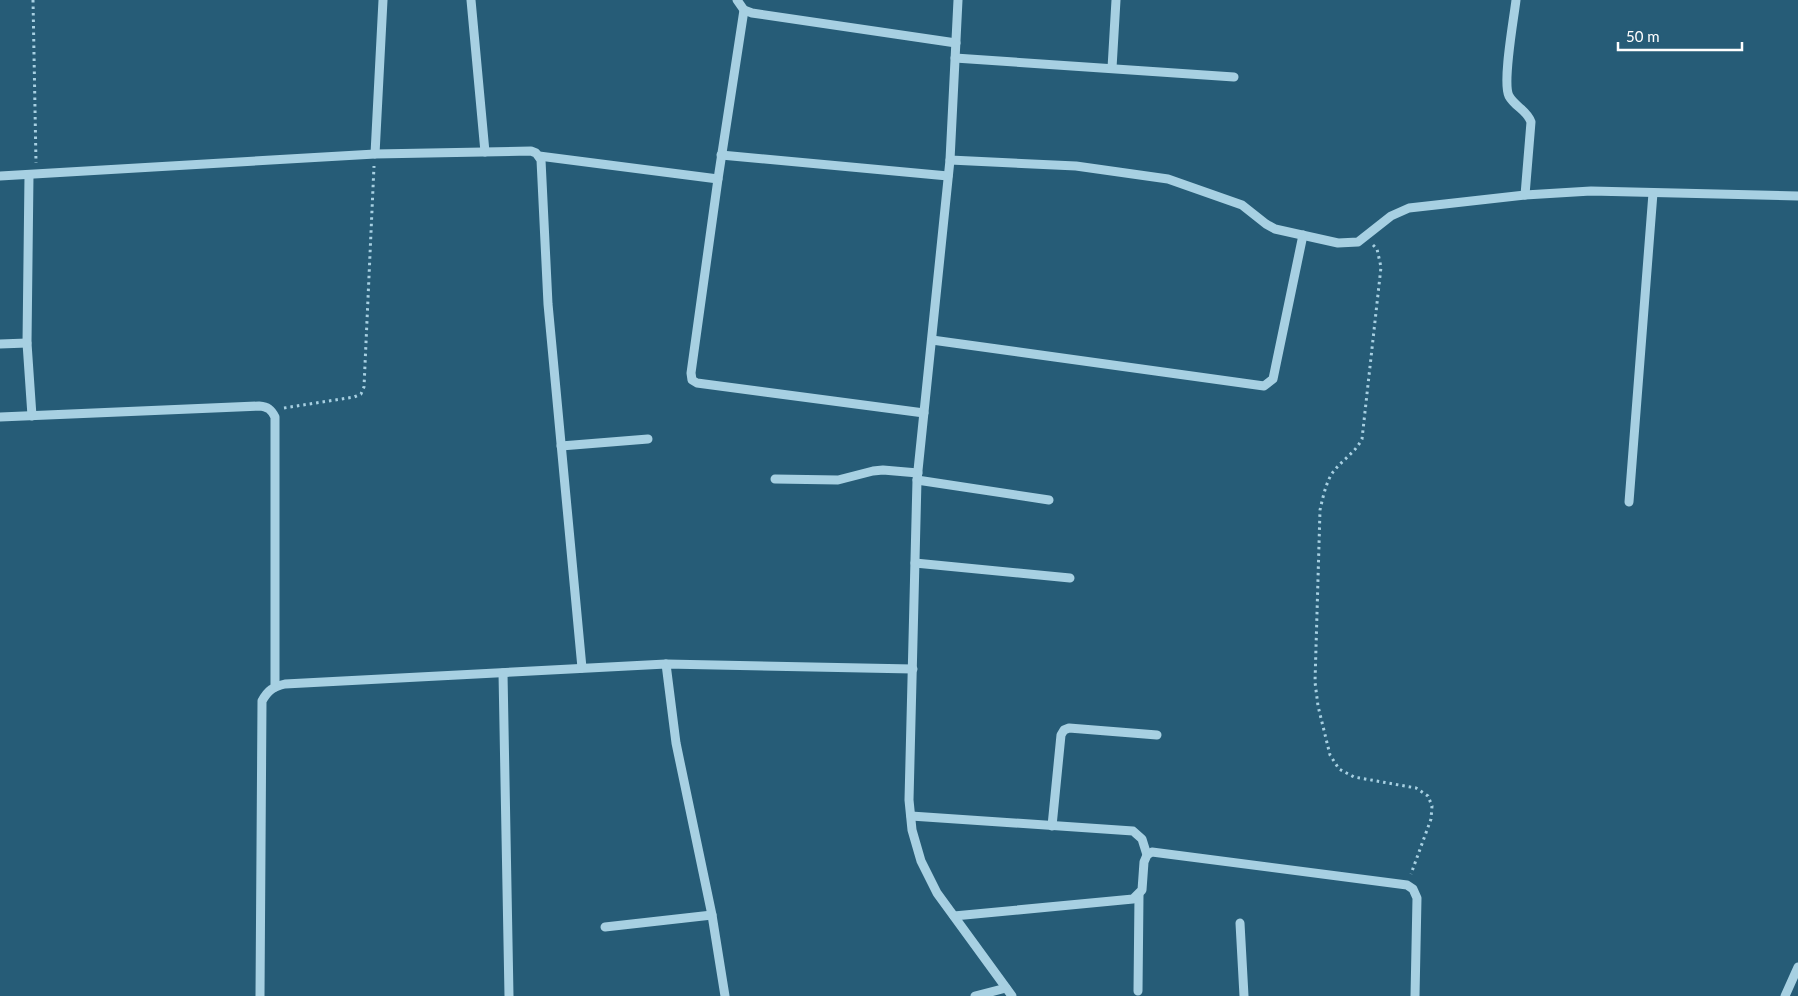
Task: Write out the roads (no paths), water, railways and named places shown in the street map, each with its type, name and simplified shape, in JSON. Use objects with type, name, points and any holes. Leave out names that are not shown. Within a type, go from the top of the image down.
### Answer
[{"type":"street","points":[[374,154],[383,0]]},
{"type":"street","points":[[470,0],[485,152]]},
{"type":"street","points":[[737,0],[744,10],[752,13],[956,42]]},
{"type":"street","points":[[958,0],[950,160],[918,477],[909,800],[912,830],[921,862],[937,893],[1012,996]]},
{"type":"street","points":[[1112,68],[1116,0]]},
{"type":"street","points":[[1516,0],[1506,83],[1509,97],[1529,116],[1531,122],[1525,195]]},
{"type":"street","points":[[744,10],[721,156],[691,373],[692,380],[697,383],[924,412]]},
{"type":"street","points":[[956,58],[1234,77]]},
{"type":"street","points":[[0,176],[374,154],[531,151],[540,156],[718,179]]},
{"type":"street","points":[[540,156],[548,304],[582,668]]},
{"type":"street","points":[[721,156],[948,176]]},
{"type":"street","points":[[950,160],[1076,166],[1168,179],[1242,205],[1266,224],[1275,228],[1347,244],[1358,242],[1390,216],[1409,208],[1525,195],[1582,191],[1798,196]]},
{"type":"street","points":[[32,416],[27,344],[33,174]]},
{"type":"street","points":[[1629,502],[1653,193]]},
{"type":"street","points":[[932,340],[1264,386],[1273,379],[1302,235]]},
{"type":"street","points":[[0,344],[27,344]]},
{"type":"street","points":[[0,417],[259,406],[271,410],[275,418],[275,686]]},
{"type":"street","points":[[561,446],[648,439]]},
{"type":"street","points":[[775,480],[838,480],[884,470],[1049,500]]},
{"type":"street","points":[[915,563],[1070,578]]},
{"type":"street","points":[[260,996],[262,701],[267,692],[275,686],[666,664],[912,669]]},
{"type":"street","points":[[666,664],[676,743],[712,915],[725,996]]},
{"type":"street","points":[[503,673],[508,996]]},
{"type":"street","points":[[1052,826],[1061,735],[1064,730],[1069,728],[1157,735]]},
{"type":"street","points":[[911,816],[1133,831],[1142,838],[1147,855]]},
{"type":"street","points":[[954,916],[1133,899],[1142,890],[1144,862],[1147,855],[1152,852],[1407,885],[1413,889],[1417,898],[1415,996]]},
{"type":"street","points":[[1138,991],[1139,895]]},
{"type":"street","points":[[605,928],[712,915]]},
{"type":"street","points":[[1240,923],[1244,996]]},
{"type":"street","points":[[1785,996],[1798,967]]},
{"type":"street","points":[[975,996],[1006,988]]}]
